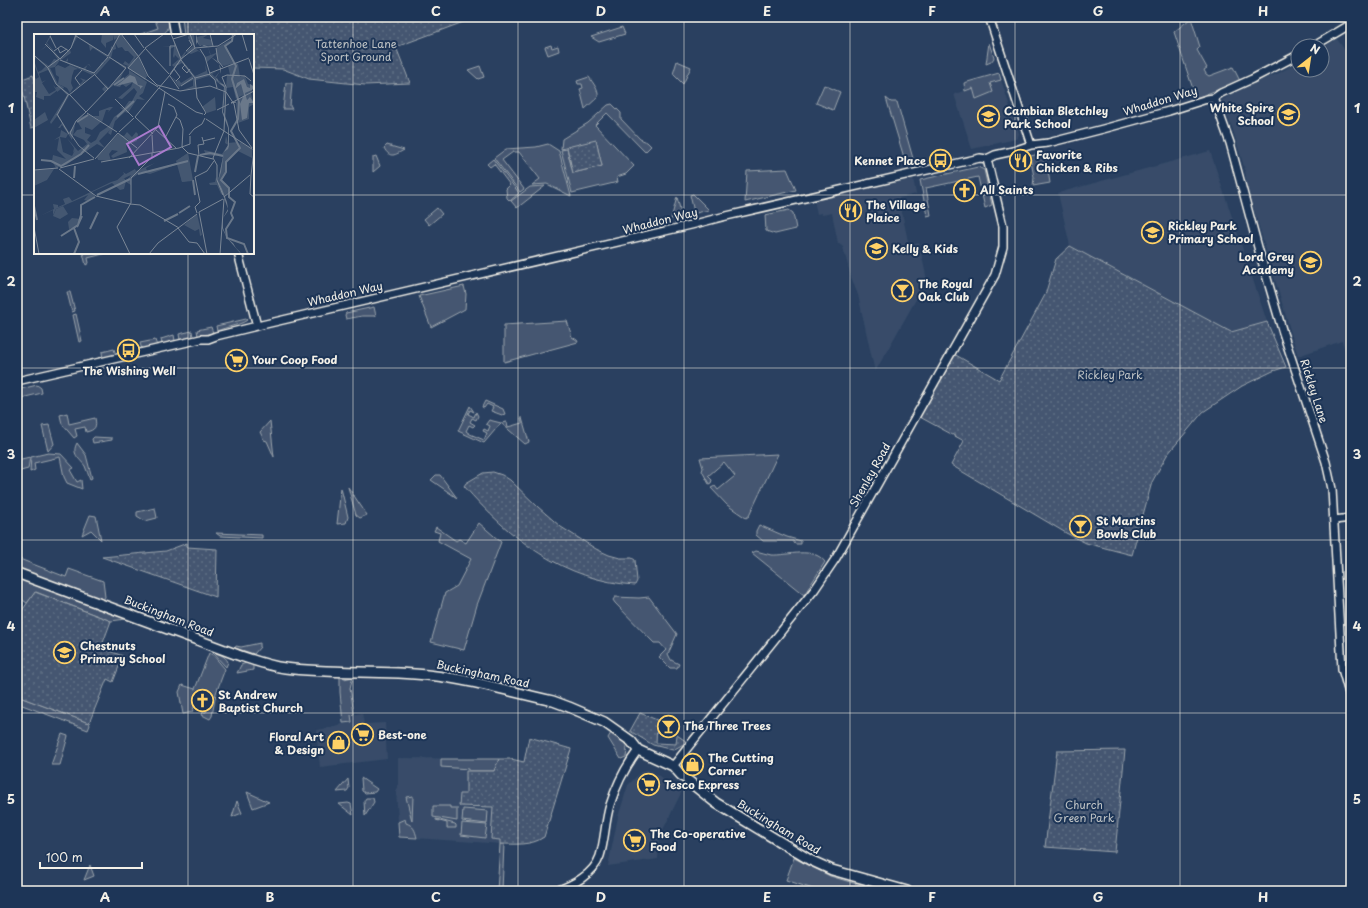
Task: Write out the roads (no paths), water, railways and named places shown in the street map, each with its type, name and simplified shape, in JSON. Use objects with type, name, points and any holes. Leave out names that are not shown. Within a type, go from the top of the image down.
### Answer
[{"type":"main road","name":"Buckingham Road","points":[[17,572],[238,655],[283,668],[434,676],[553,701],[569,706],[604,722],[631,741],[638,750],[673,766],[681,775],[716,803],[810,860],[832,870],[907,891]]},
{"type":"street","points":[[172,17],[174,34]]},
{"type":"street","points":[[989,17],[1031,145]]},
{"type":"street","points":[[1327,38],[1351,24]]},
{"type":"street","name":"Whaddon Way","points":[[17,382],[691,226],[790,201],[980,158],[987,159],[995,155],[1031,145],[1048,143],[1103,129],[1214,98],[1221,93],[1290,59]]},
{"type":"street","name":"Rickley Lane","points":[[1214,98],[1230,143],[1248,214],[1283,333],[1326,462],[1332,489],[1342,669],[1351,700]]},
{"type":"street","name":"Shenley Road","points":[[673,766],[815,589],[836,558],[995,275],[1003,247],[1003,226],[987,159]]},
{"type":"street","points":[[238,254],[257,326]]},
{"type":"street","points":[[1334,520],[1351,518]]},
{"type":"street","points":[[555,891],[584,877],[600,858],[610,804],[630,760],[638,750]]},
{"type":"place","name":"White Spire School","points":[[1289,114]]},
{"type":"place","name":"Cambian Bletchley Park School","points":[[988,117]]},
{"type":"place","name":"Kennet Place","points":[[941,161]]},
{"type":"place","name":"Favorite Chicken & Ribs","points":[[1021,161]]},
{"type":"place","name":"All Saints","points":[[964,190]]},
{"type":"place","name":"The Village Plaice","points":[[850,211]]},
{"type":"place","name":"Rickley Park Primary School","points":[[1152,232]]},
{"type":"place","name":"Kelly & Kids","points":[[877,249]]},
{"type":"place","name":"Lord Grey Academy","points":[[1310,263]]},
{"type":"place","name":"The Royal Oak Club","points":[[903,290]]},
{"type":"place","name":"The Wishing Well","points":[[129,351]]},
{"type":"place","name":"Your Coop Food","points":[[237,360]]},
{"type":"place","name":"St Martins Bowls Club","points":[[1081,527]]},
{"type":"place","name":"Chestnuts Primary School","points":[[65,652]]},
{"type":"place","name":"St Andrew Baptist Church","points":[[202,701]]},
{"type":"place","name":"The Three Trees","points":[[668,726]]},
{"type":"place","name":"Best-one","points":[[362,735]]},
{"type":"place","name":"Floral Art & Design","points":[[339,743]]},
{"type":"place","name":"The Cutting Corner","points":[[693,764]]},
{"type":"place","name":"Tesco Express","points":[[649,785]]},
{"type":"place","name":"The Co-operative Food","points":[[634,840]]},
{"type":"park label","name":"Tattenhoe Lane Sport Ground","points":[[356,50]]},
{"type":"park label","name":"Rickley Park","points":[[1110,375]]},
{"type":"park label","name":"Church Green Park","points":[[1084,811]]}]
